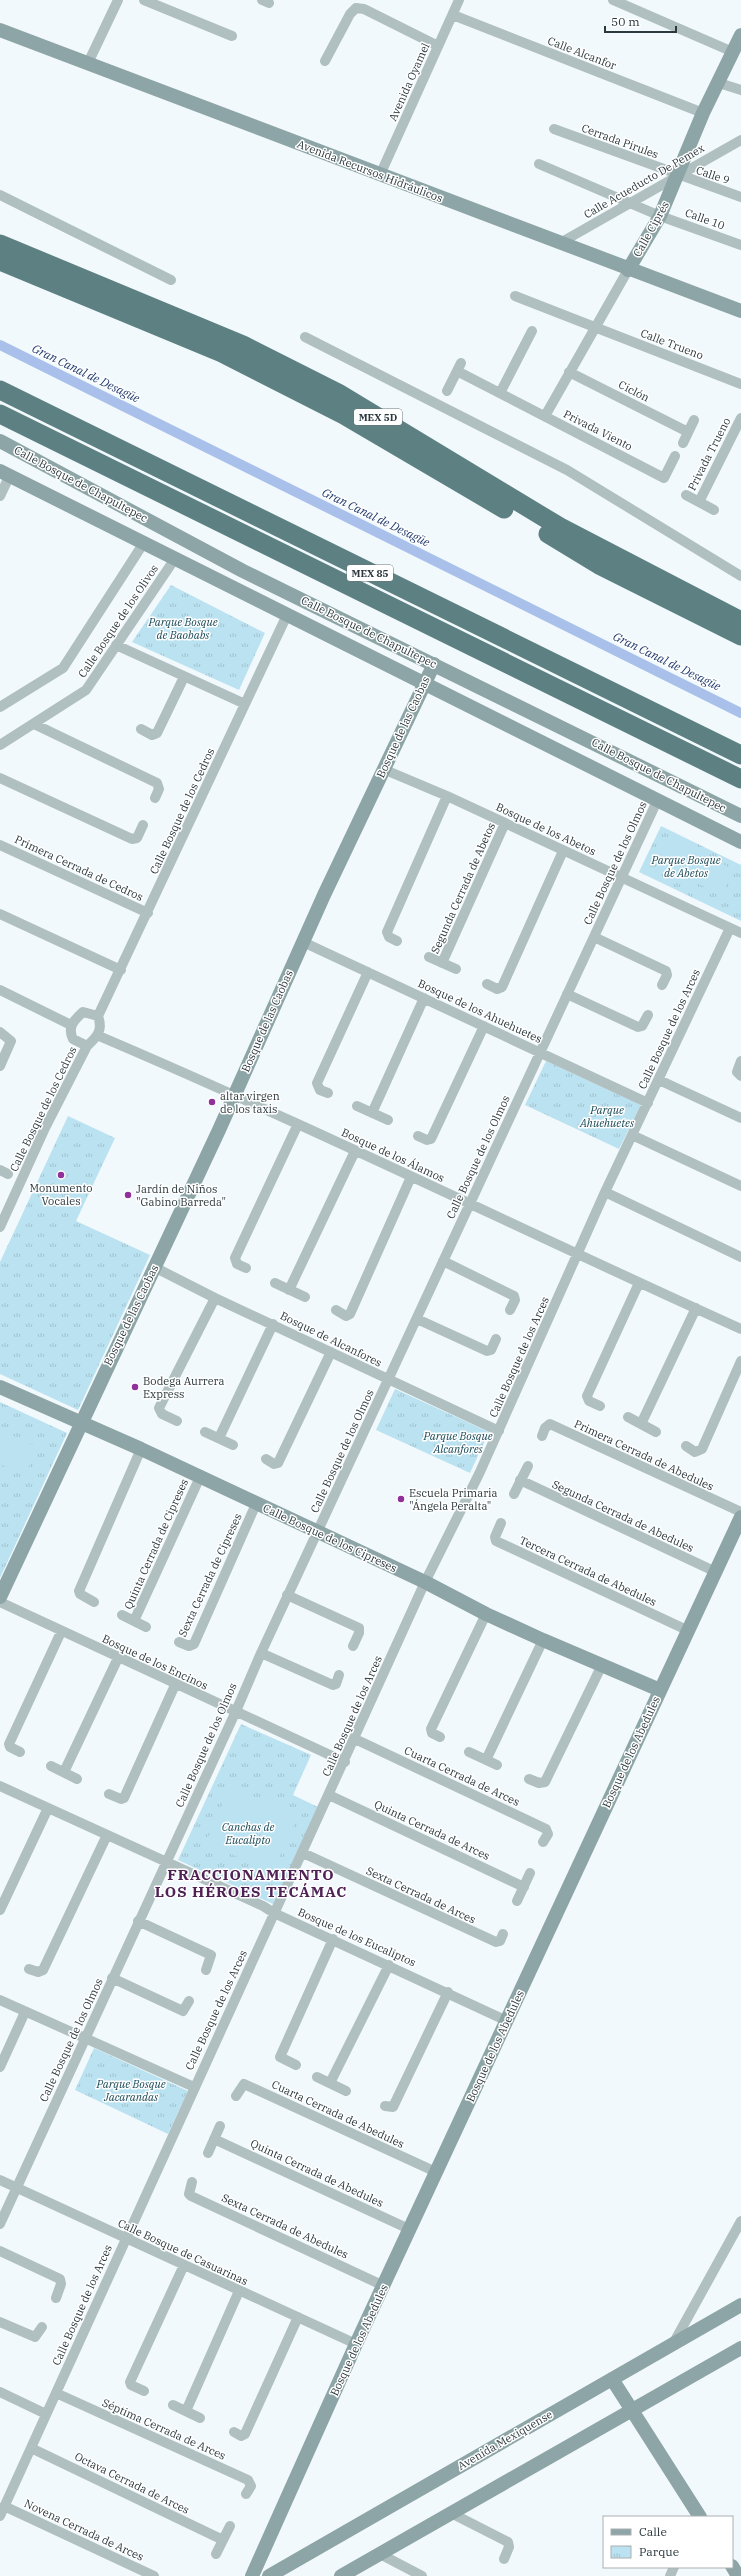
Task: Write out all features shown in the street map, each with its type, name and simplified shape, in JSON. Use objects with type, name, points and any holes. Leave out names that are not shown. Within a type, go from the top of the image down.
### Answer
[{"type":"highway","name":"MEX 5D","points":[[0,244],[243,345],[332,390],[560,527],[741,621]]},
{"type":"highway","name":"MEX 5D","points":[[0,261],[229,357],[344,416],[599,565],[741,636]]},
{"type":"highway","name":"MEX 85","points":[[0,390],[741,755]]},
{"type":"highway","name":"MEX 85","points":[[0,414],[741,779]]},
{"type":"street","points":[[88,63],[118,0]]},
{"type":"street","points":[[144,0],[232,36]]},
{"type":"street","name":"Avenida Oyamel","points":[[380,175],[459,0]]},
{"type":"street","points":[[613,0],[733,52]]},
{"type":"street","points":[[325,61],[350,14],[356,8],[364,9],[438,46]]},
{"type":"street","name":"Calle Alcanfor","points":[[453,15],[703,113]]},
{"type":"street","name":"Avenida Recursos Hidráulicos","points":[[0,30],[628,270],[741,311]]},
{"type":"street","name":"Calle Ciprés","points":[[545,416],[594,327],[660,216],[703,113],[719,83],[741,35]]},
{"type":"street","points":[[719,83],[741,90]]},
{"type":"street","name":"Cerrada Pirules","points":[[554,129],[678,175]]},
{"type":"street","name":"Calle Acueducto De Pemex","points":[[560,243],[741,140]]},
{"type":"street","name":"Calle 10","points":[[539,164],[660,216],[741,245]]},
{"type":"street","name":"Calle 9","points":[[678,175],[741,197]]},
{"type":"street","points":[[0,195],[171,280]]},
{"type":"street","name":"Calle Trueno","points":[[515,296],[741,384]]},
{"type":"street","points":[[500,393],[532,331]]},
{"type":"street","points":[[305,337],[567,470],[741,576]]},
{"type":"street","name":"Privada Viento","points":[[447,391],[459,367],[500,393],[664,478],[675,456]]},
{"type":"street","name":"Ciclón","points":[[569,372],[688,432]]},
{"type":"street","name":"Privada Trueno","points":[[699,502],[741,418]]},
{"type":"street","points":[[683,443],[694,420]]},
{"type":"street","name":"Calle Bosque de Chapultepec","points":[[0,441],[243,570],[741,816]]},
{"type":"street","points":[[0,496],[5,474]]},
{"type":"street","name":"Calle Bosque de Chapultepec","points":[[5,474],[174,560],[658,799],[741,842]]},
{"type":"street","points":[[686,495],[714,510]]},
{"type":"street","name":"Calle Bosque de los Olivos","points":[[0,706],[63,668],[143,544]]},
{"type":"street","name":"Calle Bosque de los Olivos","points":[[0,745],[86,690],[174,560]]},
{"type":"street","name":"Calle Bosque de los Cedros","points":[[98,1016],[148,913],[287,615]]},
{"type":"street","points":[[116,646],[245,704]]},
{"type":"street","name":"Bosque de las Caobas","points":[[0,1597],[235,1095],[303,942],[383,769],[434,664]]},
{"type":"street","points":[[141,729],[152,735],[157,733],[184,677]]},
{"type":"street","points":[[34,724],[156,783],[159,789],[156,798]]},
{"type":"street","name":"Bosque de los Abetos","points":[[383,769],[447,796],[741,933]]},
{"type":"street","points":[[0,778],[132,839],[137,838],[143,825]]},
{"type":"street","points":[[397,942],[389,937],[387,932],[447,796]]},
{"type":"street","name":"Calle Bosque de los Olmos","points":[[0,2224],[84,2038],[236,1711],[260,1653],[389,1380],[658,799]]},
{"type":"street","name":"Segunda Cerrada de Abetos","points":[[442,963],[505,823]]},
{"type":"street","name":"Primera Cerrada de Cedros","points":[[0,845],[148,913]]},
{"type":"street","points":[[487,984],[497,990],[502,987],[564,851]]},
{"type":"street","points":[[0,914],[121,970]]},
{"type":"street","name":"Calle Bosque de los Arces","points":[[0,2516],[194,2087],[345,1762],[425,1582],[499,1431],[605,1192],[730,928]]},
{"type":"street","points":[[594,937],[666,971],[667,975],[662,985]]},
{"type":"street","name":"Bosque de los Ahuehuetes","points":[[303,942],[648,1103]]},
{"type":"street","name":"Segunda Cerrada de Abetos","points":[[428,957],[456,969]]},
{"type":"street","points":[[328,1093],[320,1090],[317,1083],[368,972]]},
{"type":"street","points":[[0,990],[71,1025]]},
{"type":"street","points":[[568,994],[638,1027],[642,1026],[648,1015]]},
{"type":"street","points":[[372,1113],[424,998]]},
{"type":"street","points":[[84,1012],[98,1016],[101,1025],[98,1036],[87,1046],[73,1039],[70,1033],[71,1025],[84,1012]]},
{"type":"street","points":[[418,1136],[427,1140],[431,1139],[484,1026]]},
{"type":"street","points":[[0,1032],[11,1041],[0,1066]]},
{"type":"street","name":"Bosque de los Álamos","points":[[98,1036],[235,1095],[297,1128],[355,1151],[577,1255],[741,1329]]},
{"type":"street","name":"Calle Bosque de los Cedros","points":[[0,1227],[45,1128],[87,1046]]},
{"type":"street","points":[[741,1061],[737,1072],[741,1076]]},
{"type":"street","points":[[659,1080],[741,1118]]},
{"type":"street","points":[[357,1106],[388,1120]]},
{"type":"street","points":[[246,1268],[237,1264],[235,1258],[297,1128]]},
{"type":"street","points":[[632,1135],[741,1186]]},
{"type":"street","points":[[289,1290],[355,1151]]},
{"type":"street","points":[[336,1310],[346,1316],[350,1314],[411,1177]]},
{"type":"street","points":[[605,1192],[741,1257]]},
{"type":"street","points":[[443,1261],[514,1296],[515,1300],[510,1310]]},
{"type":"street","name":"Bosque de Alcanfores","points":[[154,1267],[215,1298],[499,1431]]},
{"type":"street","points":[[275,1283],[305,1296]]},
{"type":"street","points":[[600,1406],[588,1401],[587,1396],[639,1283]]},
{"type":"street","points":[[177,1421],[162,1414],[160,1408],[215,1298]]},
{"type":"street","points":[[641,1424],[696,1308]]},
{"type":"street","points":[[417,1319],[489,1352],[496,1339]]},
{"type":"street","points":[[219,1438],[273,1324]]},
{"type":"street","points":[[266,1459],[274,1464],[278,1463],[331,1352]]},
{"type":"street","points":[[686,1446],[695,1452],[702,1448],[739,1366]]},
{"type":"street","name":"Calle Bosque de los Cipreses","points":[[0,1386],[81,1424],[141,1449],[425,1582],[486,1614],[601,1667],[660,1690]]},
{"type":"street","points":[[628,1417],[656,1432]]},
{"type":"street","name":"Primera Cerrada de Abedules","points":[[542,1436],[545,1428],[550,1424],[741,1512]]},
{"type":"street","points":[[205,1432],[233,1445]]},
{"type":"street","points":[[94,1602],[80,1594],[79,1591],[141,1449]]},
{"type":"street","points":[[514,1494],[528,1466]]},
{"type":"street","name":"Quinta Cerrada de Cipreses","points":[[134,1621],[200,1477]]},
{"type":"street","name":"Segunda Cerrada de Abedules","points":[[520,1480],[716,1572]]},
{"type":"street","name":"Sexta Cerrada de Cipreses","points":[[179,1642],[188,1646],[194,1644],[256,1504]]},
{"type":"street","name":"Bosque de los Abedules","points":[[252,2576],[409,2229],[741,1517]]},
{"type":"street","name":"Tercera Cerrada de Abedules","points":[[501,1523],[495,1537],[496,1541],[689,1631]]},
{"type":"street","points":[[287,1595],[359,1628],[360,1631],[353,1646]]},
{"type":"street","name":"Bosque de los Encinos","points":[[0,1602],[61,1632],[345,1762]]},
{"type":"street","points":[[440,1737],[432,1733],[431,1729],[486,1614]]},
{"type":"street","name":"Quinta Cerrada de Cipreses","points":[[122,1615],[146,1627]]},
{"type":"street","points":[[20,1752],[10,1747],[9,1744],[61,1632]]},
{"type":"street","points":[[486,1760],[543,1640]]},
{"type":"street","points":[[260,1653],[333,1685],[336,1684],[339,1675]]},
{"type":"street","points":[[64,1772],[118,1658]]},
{"type":"street","points":[[529,1779],[539,1783],[545,1782],[601,1667]]},
{"type":"street","points":[[109,1794],[121,1799],[124,1798],[176,1685]]},
{"type":"street","name":"Cuarta Cerrada de Arces","points":[[355,1739],[546,1829],[548,1834],[543,1842]]},
{"type":"street","points":[[469,1752],[497,1765]]},
{"type":"street","points":[[51,1766],[77,1778]]},
{"type":"street","name":"Bosque de los Eucaliptos","points":[[0,1786],[166,1861],[263,1906],[274,1913],[507,2020]]},
{"type":"street","name":"Quinta Cerrada de Arces","points":[[329,1795],[524,1887]]},
{"type":"street","points":[[0,1910],[48,1808]]},
{"type":"street","points":[[29,1969],[38,1972],[43,1970],[107,1835]]},
{"type":"street","name":"Sexta Cerrada de Arces","points":[[303,1854],[496,1942],[500,1941],[503,1934]]},
{"type":"street","points":[[517,1901],[530,1873]]},
{"type":"street","points":[[138,1921],[211,1955],[206,1970]]},
{"type":"street","points":[[296,2065],[280,2057],[333,1939]]},
{"type":"street","points":[[330,2083],[390,1965]]},
{"type":"street","points":[[112,1978],[183,2011],[189,2001]]},
{"type":"street","points":[[385,2106],[393,2107],[448,1992]]},
{"type":"street","points":[[0,2000],[194,2087]]},
{"type":"street","points":[[0,2068],[25,2012]]},
{"type":"street","points":[[317,2077],[346,2091]]},
{"type":"street","name":"Cuarta Cerrada de Abedules","points":[[236,2096],[244,2084],[436,2172]]},
{"type":"street","points":[[208,2153],[220,2126]]},
{"type":"street","name":"Quinta Cerrada de Abedules","points":[[214,2139],[409,2229]]},
{"type":"street","name":"Calle Bosque de Casuarinas","points":[[0,2180],[356,2344]]},
{"type":"street","name":"Sexta Cerrada de Abedules","points":[[192,2182],[188,2194],[384,2286]]},
{"type":"street","points":[[673,2344],[740,2230]]},
{"type":"street","points":[[0,2252],[60,2279],[61,2284],[56,2298]]},
{"type":"street","points":[[144,2391],[131,2385],[130,2382],[184,2265]]},
{"type":"street","points":[[186,2411],[239,2291]]},
{"type":"street","name":"Avenida Mexiquense","points":[[268,2576],[741,2305]]},
{"type":"street","points":[[234,2432],[241,2436],[245,2434],[298,2317]]},
{"type":"street","points":[[0,2322],[35,2338],[42,2326]]},
{"type":"street","points":[[341,2576],[356,2571],[380,2554],[450,2513],[741,2348]]},
{"type":"street","points":[[612,2380],[699,2516]]},
{"type":"street","points":[[0,2392],[46,2414]]},
{"type":"street","name":"Séptima Cerrada de Arces","points":[[56,2393],[248,2480],[250,2486],[246,2494]]},
{"type":"street","points":[[173,2405],[200,2418]]},
{"type":"street","name":"Octava Cerrada de Arces","points":[[31,2448],[223,2540]]},
{"type":"street","name":"Novena Cerrada de Arces","points":[[4,2506],[154,2576]]},
{"type":"street","points":[[450,2513],[508,2542],[510,2546],[504,2559]]},
{"type":"street","points":[[216,2554],[230,2526]]},
{"type":"street","points":[[380,2554],[422,2576]]},
{"type":"green space","name":"Parque Bosque de Baobabs","points":[[171,585],[265,633],[239,690],[132,642]]},
{"type":"green space","name":"Parque Bosque de Abetos","points":[[661,826],[741,865],[741,921],[639,872]]},
{"type":"green space","points":[[668,837],[734,870],[721,895],[655,862]]},
{"type":"green space","name":"Parque Ahuehuetes","points":[[546,1061],[641,1105],[619,1149],[525,1105]]},
{"type":"green space","points":[[68,1116],[115,1138],[76,1221],[150,1255],[78,1410],[0,1374],[0,1262]]},
{"type":"green space","name":"Parque Bosque Alcanfores","points":[[395,1389],[489,1432],[470,1473],[376,1430]]},
{"type":"green space","points":[[0,1402],[67,1433],[0,1578]]},
{"type":"green space","points":[[2,1430],[38,1448],[24,1476],[0,1464]]},
{"type":"green space","name":"Canchas de Eucalipto","points":[[241,1724],[311,1755],[293,1795],[318,1807],[273,1904],[178,1860]]},
{"type":"green space","points":[[231,1786],[298,1816],[286,1842],[219,1812]]},
{"type":"green space","points":[[218,1816],[284,1847],[272,1873],[206,1842]]},
{"type":"green space","name":"Parque Bosque Jacarandas","points":[[94,2048],[188,2091],[168,2134],[75,2090]]},
{"type":"waterway","name":"Gran Canal de Desagüe","points":[[0,345],[741,713]]},
{"type":"place","name":"altar virgen de los taxis","points":[[212,1102]]},
{"type":"place","name":"Monumento Vocales","points":[[61,1175]]},
{"type":"place","name":"Jardín de Niños \"Gabino Barreda\"","points":[[128,1195]]},
{"type":"place","name":"Bodega Aurrera Express","points":[[135,1387]]},
{"type":"place","name":"Escuela Primaria \"Ángela Peralta\"","points":[[401,1499]]},
{"type":"district","name":"FRACCIONAMIENTO LOS HÉROES TECÁMAC","points":[[251,1882]]}]
